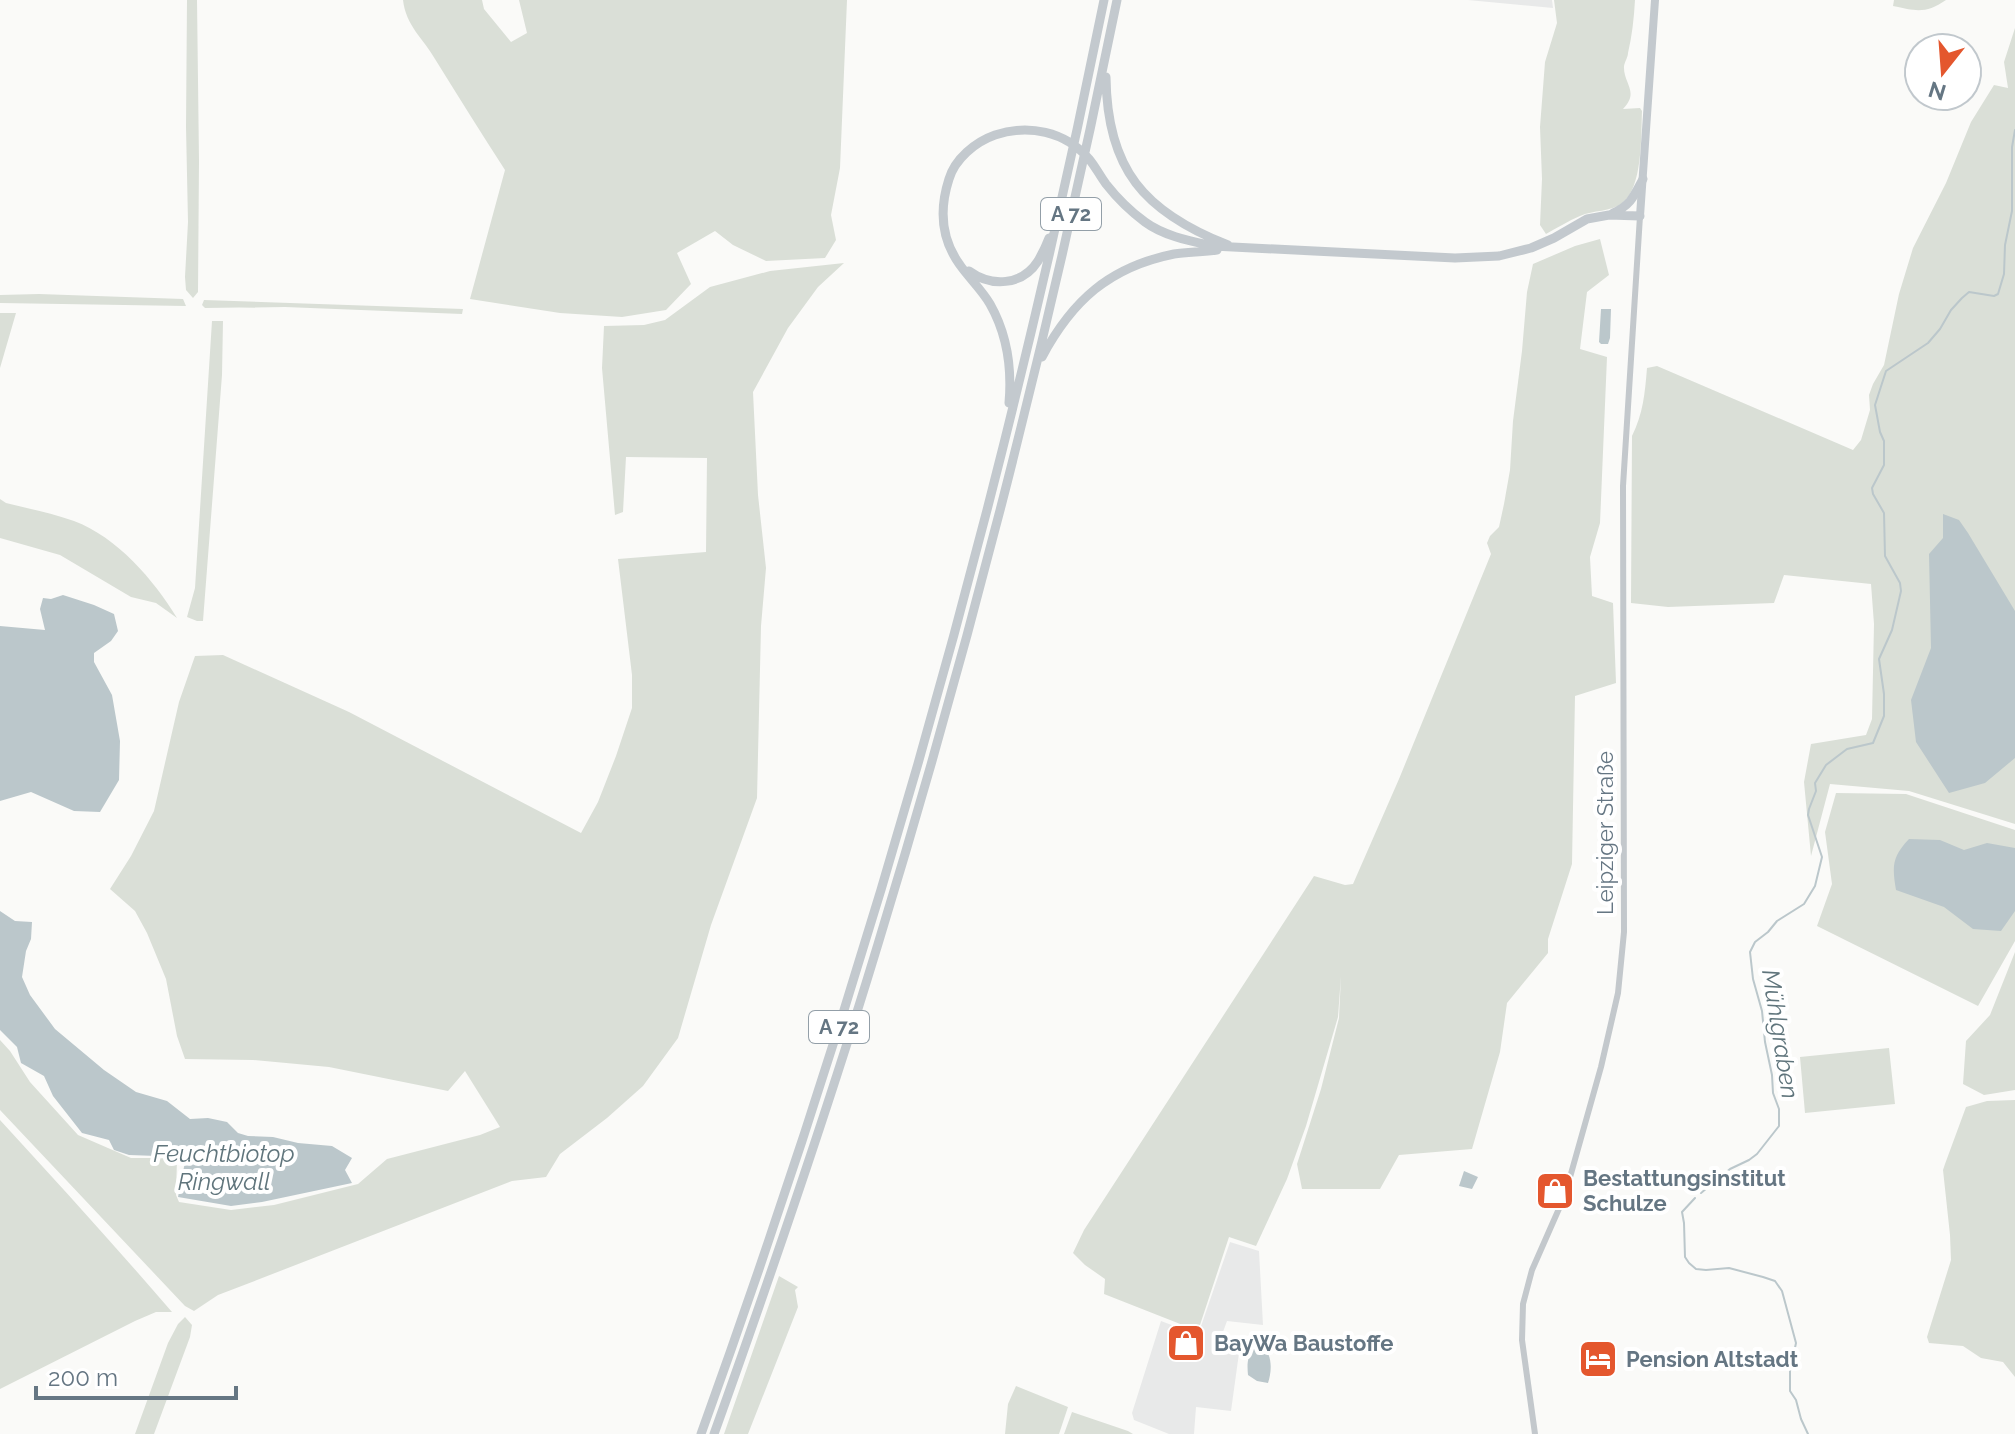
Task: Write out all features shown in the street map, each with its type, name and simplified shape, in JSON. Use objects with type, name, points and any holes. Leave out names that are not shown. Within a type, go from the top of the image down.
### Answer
[{"type":"highway","name":"A 72","points":[[701,1434],[789,1184],[864,949],[935,705],[1006,438],[1057,224],[1104,0]]},
{"type":"highway","name":"A 72","points":[[714,1434],[800,1187],[879,942],[966,641],[1035,371],[1117,0]]},
{"type":"highway","points":[[1106,57],[1106,101],[1110,123],[1118,152],[1130,175],[1162,211],[1198,233],[1238,249]]},
{"type":"highway","points":[[1006,438],[1010,393],[1007,347],[989,304],[950,250],[942,223],[943,198],[951,171],[966,153],[988,138],[1010,130],[1047,131],[1080,149],[1125,206],[1154,228],[1213,246],[1455,258],[1499,256],[1531,248],[1587,219],[1609,215],[1640,216]]},
{"type":"highway","points":[[1609,215],[1625,207],[1643,179]]},
{"type":"highway","points":[[959,264],[986,280],[1001,283],[1016,280],[1036,264],[1057,224]]},
{"type":"highway","points":[[1035,371],[1065,319],[1095,288],[1130,268],[1173,254],[1238,249]]},
{"type":"main road","points":[[1640,216],[1655,0]]},
{"type":"street","name":"Leipziger Straße","points":[[1535,1434],[1522,1340],[1523,1304],[1532,1270],[1565,1195],[1608,1041],[1623,959],[1623,486],[1640,216]]},
{"type":"shaded area","points":[[187,0],[197,0],[198,292],[193,298],[186,290],[185,277],[188,222]]},
{"type":"shaded area","points":[[403,0],[482,0],[484,9],[511,42],[527,33],[519,0],[847,0],[840,168],[831,215],[836,240],[825,258],[766,261],[733,245],[715,231],[677,253],[691,284],[666,310],[622,317],[560,313],[470,299],[505,170],[411,25]]},
{"type":"shaded area","points":[[1468,0],[1552,0],[1553,8]]},
{"type":"shaded area","points":[[1554,0],[1635,0],[1631,40],[1624,66],[1631,92],[1623,109],[1640,108],[1642,111],[1640,160],[1629,196],[1613,208],[1580,216],[1546,234],[1540,225],[1540,127],[1545,62],[1557,23]]},
{"type":"shaded area","points":[[1894,0],[1946,0],[1933,8],[1921,10],[1893,6]]},
{"type":"shaded area","points":[[2015,28],[2015,824],[1909,791],[1830,784],[1811,856],[1804,782],[1811,744],[1866,735],[1872,719],[1874,624],[1871,584],[1784,575],[1774,603],[1668,607],[1631,603],[1632,436],[1641,411],[1647,368],[1657,366],[1853,450],[1861,440],[1870,410],[1869,395],[1884,365],[1899,294],[1913,248],[1946,183],[1971,122],[1977,112],[1983,112],[1983,103],[1994,85],[2008,88],[2004,62]]},
{"type":"shaded area","points":[[1600,239],[1609,275],[1587,292],[1580,349],[1607,357],[1600,523],[1590,557],[1592,596],[1613,603],[1616,683],[1575,696],[1572,864],[1548,939],[1548,953],[1507,1003],[1500,1052],[1472,1149],[1399,1155],[1380,1189],[1302,1189],[1297,1164],[1339,1018],[1341,976],[1338,1017],[1287,1179],[1256,1246],[1229,1237],[1198,1331],[1104,1294],[1105,1279],[1073,1253],[1084,1230],[1314,876],[1345,885],[1353,884],[1491,554],[1487,543],[1499,527],[1510,470],[1527,292],[1533,264]]},
{"type":"shaded area","points":[[844,263],[818,287],[788,328],[753,392],[758,495],[766,568],[761,626],[757,798],[711,925],[678,1038],[643,1086],[560,1154],[546,1177],[512,1181],[218,1295],[194,1311],[185,1306],[0,1110],[0,1040],[30,1082],[78,1135],[131,1158],[177,1158],[176,1195],[179,1202],[231,1210],[274,1205],[358,1184],[387,1159],[500,1127],[465,1071],[448,1091],[329,1067],[253,1060],[185,1059],[177,1036],[166,979],[147,933],[135,911],[110,889],[154,811],[179,702],[195,656],[223,655],[349,712],[581,833],[598,802],[632,708],[632,675],[618,559],[706,552],[707,458],[626,457],[623,512],[615,515],[602,368],[604,326],[644,325],[665,320],[710,287],[770,271]]},
{"type":"shaded area","points":[[0,295],[183,299],[186,306],[0,303]]},
{"type":"shaded area","points":[[204,300],[463,309],[462,314],[285,307],[205,308],[202,305]]},
{"type":"shaded area","points":[[0,313],[16,313],[0,368]]},
{"type":"shaded area","points":[[212,321],[223,321],[222,375],[203,621],[197,621],[187,617],[195,588]]},
{"type":"shaded area","points":[[0,499],[74,521],[105,538],[146,575],[177,618],[156,603],[131,597],[60,555],[0,538]]},
{"type":"shaded area","points":[[1836,793],[1906,794],[2015,830],[2015,941],[1978,1006],[1817,926],[1832,884],[1825,832]]},
{"type":"shaded area","points":[[2015,952],[2015,1090],[1984,1095],[1963,1084],[1966,1041],[1990,1015]]},
{"type":"shaded area","points":[[1889,1048],[1895,1104],[1805,1113],[1800,1057]]},
{"type":"shaded area","points":[[2015,1100],[2015,1377],[2003,1362],[1981,1358],[1963,1346],[1929,1343],[1927,1337],[1951,1260],[1943,1170],[1966,1107],[1987,1101]]},
{"type":"shaded area","points":[[0,1120],[172,1312],[156,1312],[135,1321],[0,1389]]},
{"type":"shaded area","name":"BayWa Baustoffe","points":[[1230,1242],[1259,1251],[1263,1325],[1227,1321],[1216,1351],[1239,1353],[1231,1411],[1196,1407],[1194,1434],[1169,1434],[1134,1420],[1132,1413],[1161,1321],[1198,1335]]},
{"type":"shaded area","points":[[779,1276],[798,1287],[795,1290],[798,1307],[748,1434],[724,1434]]},
{"type":"shaded area","points":[[185,1317],[192,1325],[190,1337],[154,1434],[135,1434],[168,1343]]},
{"type":"shaded area","points":[[1016,1386],[1068,1407],[1059,1434],[1005,1434],[1008,1404]]},
{"type":"shaded area","points":[[1072,1412],[1128,1431],[1133,1434],[1064,1434]]},
{"type":"water","points":[[1601,309],[1611,309],[1608,344],[1599,342]]},
{"type":"water","points":[[1943,514],[1959,520],[2015,611],[2015,758],[1985,783],[1949,793],[1916,742],[1911,700],[1931,648],[1929,554],[1943,538]]},
{"type":"water","points":[[63,595],[114,614],[118,631],[111,641],[94,653],[94,662],[112,695],[120,741],[119,780],[100,812],[74,811],[31,792],[0,801],[0,626],[45,630],[40,609],[43,598]]},
{"type":"water","points":[[1909,839],[1940,840],[1964,850],[1987,843],[2015,848],[2015,911],[2001,931],[1973,929],[1944,907],[1896,890],[1895,862]]},
{"type":"water","name":"Feuchtbiotop Ringwall","points":[[0,911],[15,921],[32,922],[22,977],[30,995],[55,1029],[104,1070],[136,1092],[167,1101],[190,1119],[208,1118],[227,1122],[238,1133],[248,1136],[332,1146],[352,1158],[345,1170],[352,1183],[231,1206],[178,1197],[186,1157],[129,1155],[114,1150],[109,1140],[82,1133],[53,1096],[44,1076],[21,1063],[17,1047],[0,1030]]},
{"type":"water","points":[[1464,1171],[1478,1177],[1472,1189],[1459,1186]]},
{"type":"water","points":[[1261,1346],[1268,1353],[1270,1363],[1268,1383],[1248,1375],[1250,1354],[1255,1347]]},
{"type":"waterway","name":"Mühlgraben","points":[[1701,1193],[1730,1169],[1757,1154],[1779,1126],[1779,1109],[1773,1093],[1750,952],[1755,942],[1777,921],[1804,904],[1815,886],[1822,857],[1808,815],[1816,791],[1815,783],[1826,765],[1847,749],[1873,743],[1884,716],[1879,659],[1892,630],[1901,591],[1900,583],[1885,556],[1884,513],[1872,488],[1884,465],[1884,441],[1875,405],[1886,371],[1928,343],[1962,298],[1969,292],[1998,294],[2004,274],[2005,245],[2012,211],[2015,130]]},
{"type":"waterway","name":"Mühlgraben","points":[[1695,1198],[1682,1212],[1685,1257],[1689,1263],[1696,1269],[1729,1268],[1763,1277],[1775,1281],[1782,1291],[1796,1343],[1790,1371],[1790,1391],[1808,1434]]},
{"type":"place","name":"Bestattungsinstitut Schulze","points":[[1555,1191]]},
{"type":"place","name":"BayWa Baustoffe","points":[[1186,1343]]},
{"type":"place","name":"Pension Altstadt","points":[[1598,1359]]}]
